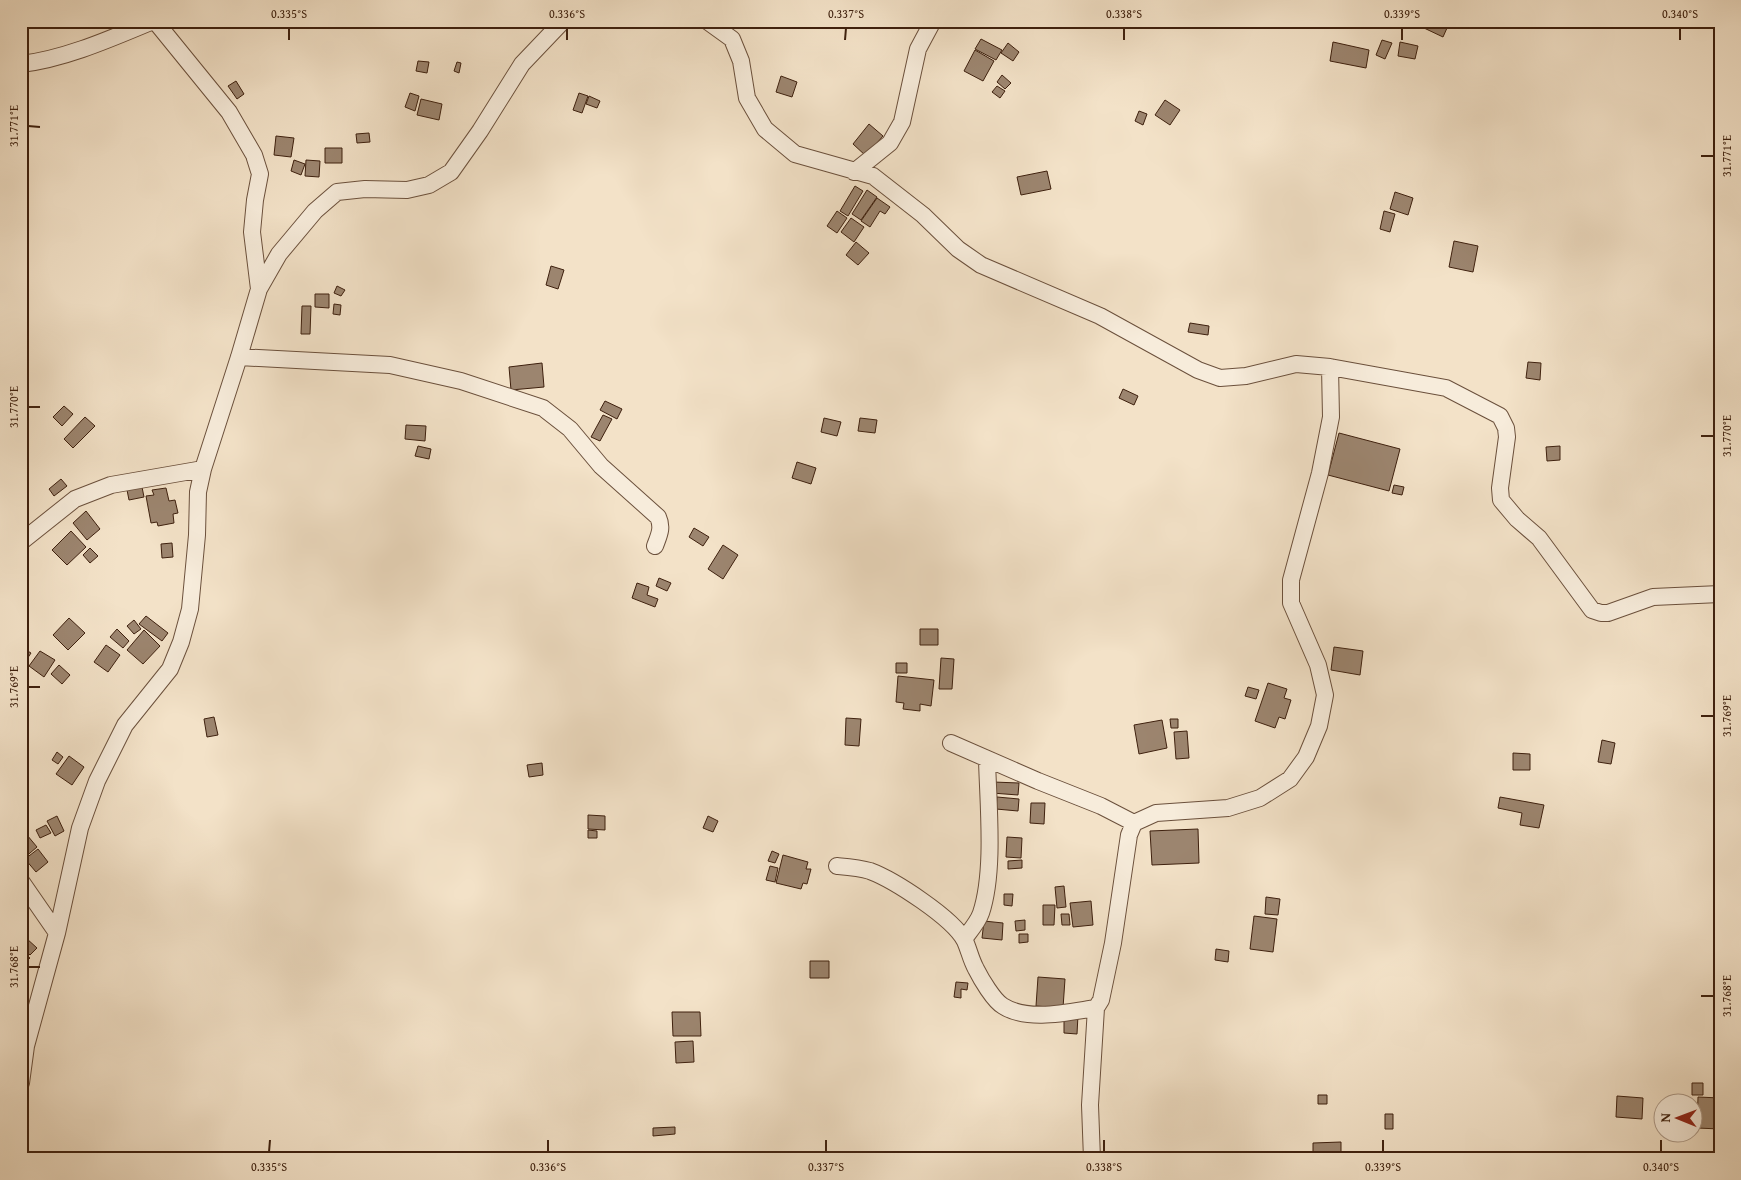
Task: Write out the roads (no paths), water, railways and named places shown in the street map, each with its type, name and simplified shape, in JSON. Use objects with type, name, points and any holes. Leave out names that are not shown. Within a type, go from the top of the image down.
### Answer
[{"type":"street","points":[[21,64],[51,58],[104,41],[154,21],[229,112],[254,155],[260,174],[252,232],[259,289]]},
{"type":"street","points":[[21,1083],[26,1046],[57,933],[80,828],[97,781],[125,725],[170,669],[181,642],[190,609],[197,535],[198,492],[203,469],[259,289],[279,254],[315,211],[337,192],[365,189],[407,190],[429,185],[451,172],[480,131],[522,64],[563,21]]},
{"type":"street","points":[[707,21],[732,39],[741,61],[747,98],[765,130],[795,154],[872,176],[923,215],[958,249],[982,266],[1100,316],[1198,370],[1220,378],[1246,376],[1296,364],[1330,367],[1446,388],[1500,416],[1506,428],[1507,437],[1500,488],[1501,500],[1517,519],[1539,538],[1592,610],[1608,613],[1654,597],[1720,594]]},
{"type":"street","points":[[854,172],[890,143],[902,122],[918,49],[932,21]]},
{"type":"street","points":[[239,357],[390,365],[461,381],[543,408],[570,429],[601,466],[658,517],[661,525],[660,534],[655,546]]},
{"type":"street","points":[[1092,1159],[1090,1106],[1096,1008],[1101,1000],[1113,943],[1129,835],[1134,823],[1156,812],[1228,808],[1260,798],[1290,779],[1306,757],[1319,726],[1324,695],[1318,666],[1291,602],[1291,580],[1320,473],[1331,417],[1330,367]]},
{"type":"street","points":[[21,542],[75,499],[111,485],[203,469]]},
{"type":"street","points":[[951,743],[1101,806],[1134,823]]},
{"type":"street","points":[[964,939],[981,915],[987,886],[989,845],[987,758]]},
{"type":"street","points":[[837,866],[869,871],[894,882],[944,918],[964,939],[976,970],[1002,1006],[1038,1016],[1096,1008]]},
{"type":"street","points":[[21,880],[57,933]]}]
